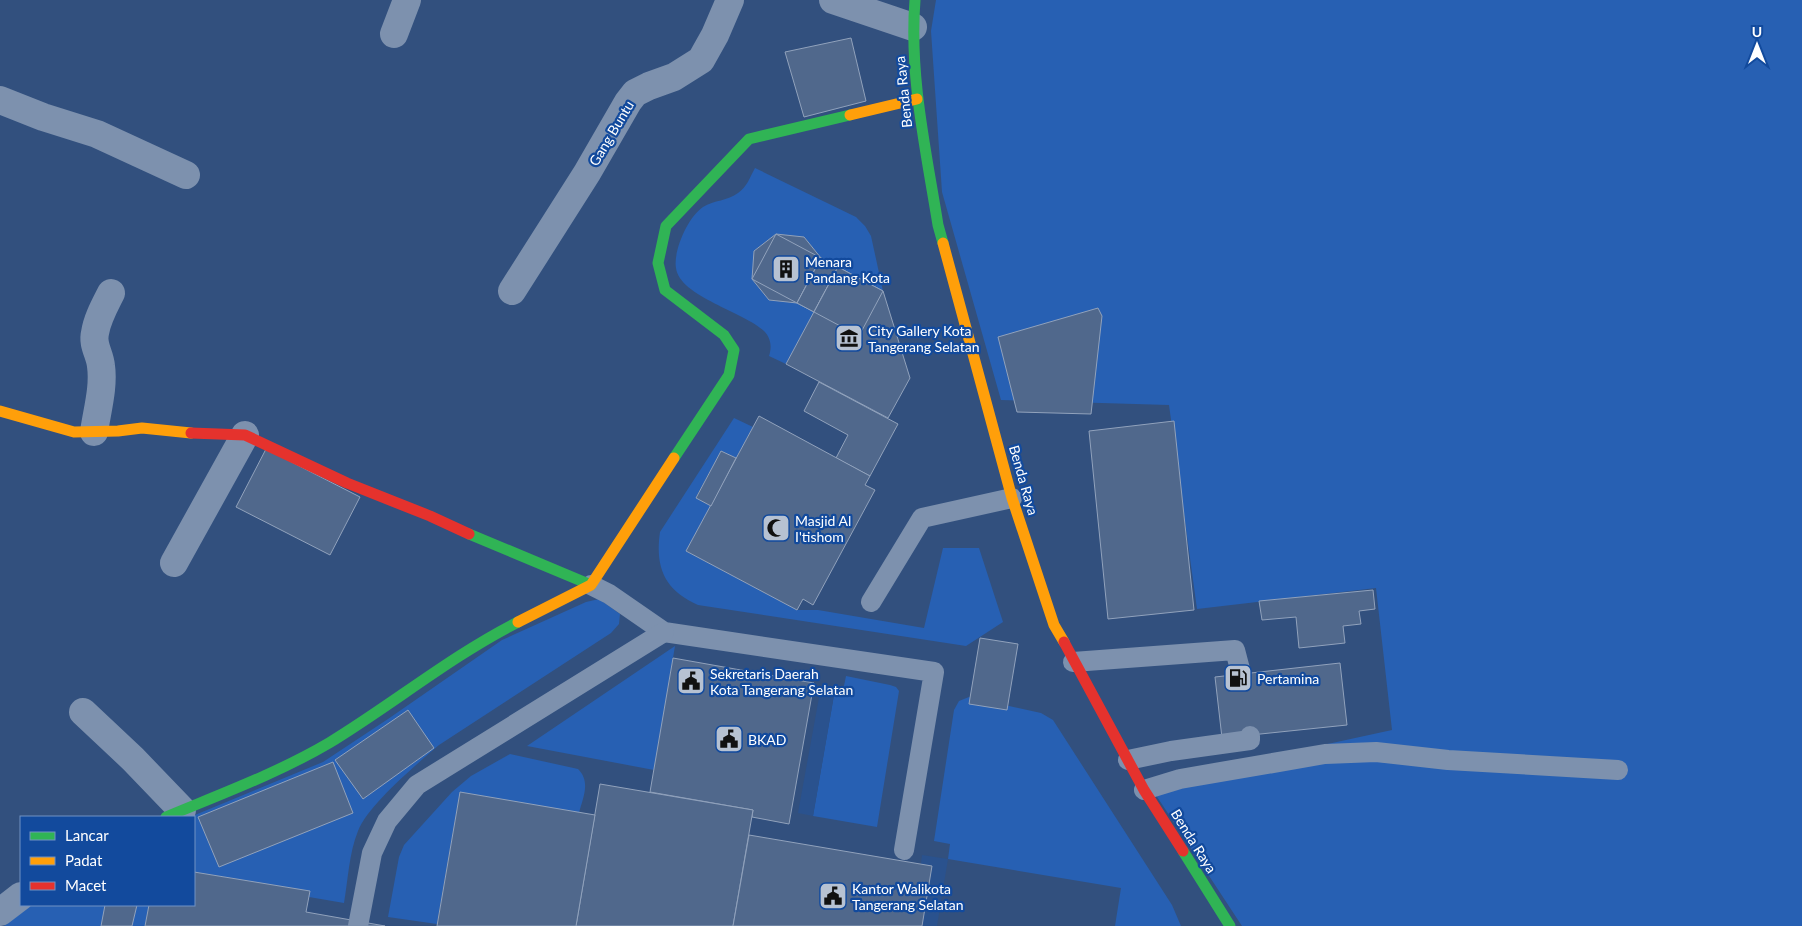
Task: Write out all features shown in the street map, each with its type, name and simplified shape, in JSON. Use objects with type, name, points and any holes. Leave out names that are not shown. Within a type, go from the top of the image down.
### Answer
[{"type":"street","points":[[394,34],[407,0]]},
{"type":"street","name":"Gang Buntu","points":[[512,291],[587,173],[634,93],[674,78],[700,60],[715,35],[730,0]]},
{"type":"street","points":[[833,0],[913,27]]},
{"type":"street","name":"Benda Raya","points":[[915,0],[913,27],[917,99],[938,225],[1012,498],[1054,625],[1144,790],[1230,926]]},
{"type":"street","points":[[83,712],[133,759],[174,814],[264,776],[328,743],[456,657],[508,627],[591,585],[729,375],[731,367],[734,350],[724,335],[665,290],[658,263],[666,226],[750,139],[917,99]]},
{"type":"street","points":[[0,100],[43,117],[97,134],[186,175]]},
{"type":"street","points":[[94,432],[101,383],[99,355],[94,346],[95,332],[110,293]]},
{"type":"street","points":[[0,411],[74,432],[118,431],[142,428],[178,433],[245,435],[347,484],[430,516],[512,553],[591,585]]},
{"type":"street","points":[[174,563],[245,435]]},
{"type":"street","points":[[0,912],[20,897]]},
{"type":"lane","points":[[871,602],[922,518],[1012,498]]},
{"type":"lane","points":[[591,585],[609,594],[664,632],[934,672],[904,850]]},
{"type":"lane","points":[[358,926],[372,852],[387,821],[417,785],[664,632]]},
{"type":"lane","points":[[1073,662],[1235,650],[1241,673]]},
{"type":"lane","points":[[1128,760],[1171,751],[1250,740],[1250,736]]},
{"type":"lane","points":[[1144,790],[1180,779],[1325,754],[1376,752],[1456,761],[1618,770]]},
{"type":"shaded area","points":[[936,0],[1802,0],[1802,926],[1242,926],[1148,783],[1392,730],[1376,588],[1197,609],[1169,405],[1001,400],[942,192],[931,31]]},
{"type":"shaded area","points":[[755,168],[856,217],[871,236],[883,291],[821,258],[804,237],[776,234],[754,251],[752,279],[769,300],[797,303],[814,312],[786,364],[769,356],[770,343],[764,331],[755,324],[688,287],[680,278],[676,268],[679,244],[692,218],[703,207],[730,198],[741,191]]},
{"type":"shaded area","points":[[734,418],[753,427],[736,458],[721,451],[696,497],[711,506],[686,551],[797,610],[818,610],[924,628],[943,548],[979,548],[1003,622],[966,646],[698,605],[686,599],[670,585],[664,576],[659,556],[660,532]]},
{"type":"shaded area","points":[[599,599],[620,614],[619,624],[611,633],[439,745],[382,797],[363,821],[355,839],[344,903],[309,897],[309,891],[195,872],[195,816],[192,816],[323,762],[502,640],[586,602]]},
{"type":"shaded area","points":[[675,646],[654,770],[527,746]]},
{"type":"shaded area","points":[[846,676],[890,685],[896,687],[899,691],[877,827],[813,816],[834,695],[842,696]]},
{"type":"shaded area","points":[[820,692],[834,695],[813,816],[798,813]]},
{"type":"shaded area","points":[[969,697],[1041,713],[1053,720],[1172,905],[1181,926],[1115,926],[1121,888],[948,859],[950,844],[934,841],[954,710],[959,701]]},
{"type":"shaded area","points":[[510,754],[578,769],[582,774],[585,784],[579,813],[460,792],[437,924],[388,917],[399,857],[404,845],[452,792],[471,776]]},
{"type":"shaded area","points":[[922,855],[948,859],[937,926],[922,926],[932,866],[921,864]]},
{"type":"shaded area","points":[[30,906],[149,906],[145,926],[4,926]]},
{"type":"building","points":[[851,38],[866,101],[804,117],[785,52]]},
{"type":"building","name":"Menara Pandang Kota","points":[[776,234],[804,237],[821,258],[818,286],[797,303],[769,300],[752,279],[754,251]]},
{"type":"building","name":"Menara Pandang Kota","points":[[776,234],[821,258],[797,303],[752,279]]},
{"type":"building","points":[[821,258],[838,267],[814,312],[797,303]]},
{"type":"building","points":[[821,258],[838,267],[814,312],[797,303]]},
{"type":"building","name":"City Gallery Kota Tangerang Selatan","points":[[838,267],[883,291],[910,378],[888,418],[786,364]]},
{"type":"building","points":[[838,267],[883,291],[859,336],[814,312]]},
{"type":"building","points":[[1098,308],[1102,316],[1091,414],[1017,412],[998,337]]},
{"type":"building","points":[[819,382],[898,424],[870,476],[836,458],[848,435],[804,411]]},
{"type":"building","name":"Masjid Al I'tishom","points":[[759,416],[870,476],[865,485],[875,490],[813,605],[803,599],[797,610],[686,551]]},
{"type":"building","points":[[1174,421],[1194,610],[1108,619],[1089,431]]},
{"type":"building","points":[[266,449],[360,497],[330,555],[236,507]]},
{"type":"building","points":[[721,451],[736,458],[711,506],[696,498]]},
{"type":"building","points":[[1373,590],[1375,609],[1359,611],[1361,624],[1343,626],[1345,643],[1299,648],[1296,617],[1262,620],[1259,601]]},
{"type":"building","points":[[980,638],[1018,644],[1007,710],[969,704]]},
{"type":"building","points":[[673,658],[814,683],[789,824],[752,817],[753,810],[650,792]]},
{"type":"building","points":[[1340,663],[1347,725],[1222,738],[1215,677]]},
{"type":"building","points":[[408,710],[434,748],[363,799],[335,760]]},
{"type":"building","points":[[333,762],[353,813],[219,867],[198,817]]},
{"type":"building","points":[[600,784],[753,810],[733,926],[576,926]]},
{"type":"building","points":[[460,792],[595,815],[576,926],[437,926]]},
{"type":"building","name":"Kantor Walikota Tangerang Selatan","points":[[749,835],[932,866],[922,926],[733,926]]},
{"type":"building","points":[[195,872],[310,891],[306,912],[385,926],[145,926],[149,906],[195,906]]},
{"type":"building","points":[[105,906],[137,906],[132,926],[101,926]]},
{"type":"traffic: fast","points":[[915,0],[914,57],[916,85],[928,169],[943,243]]},
{"type":"traffic: fast","points":[[674,458],[729,375],[734,350],[724,335],[665,290],[658,263],[666,226],[749,139],[850,115]]},
{"type":"traffic: fast","points":[[469,534],[591,585]]},
{"type":"traffic: fast","points":[[168,816],[249,783],[310,754],[353,728],[469,650],[518,622]]},
{"type":"traffic: fast","points":[[1183,851],[1230,926]]},
{"type":"traffic: slow","points":[[850,115],[917,99]]},
{"type":"traffic: slow","points":[[943,243],[1012,498],[1054,625],[1064,642]]},
{"type":"traffic: slow","points":[[0,411],[74,432],[118,431],[142,428],[191,433]]},
{"type":"traffic: slow","points":[[518,622],[591,585],[674,458]]},
{"type":"traffic: jam","points":[[191,433],[245,435],[347,483],[430,516],[469,534]]},
{"type":"traffic: jam","points":[[1064,642],[1144,790],[1183,851]]},
{"type":"place","name":"Menara Pandang Kota","points":[[786,269]]},
{"type":"place","name":"City Gallery Kota Tangerang Selatan","points":[[849,338]]},
{"type":"place","name":"Masjid Al I'tishom","points":[[776,528]]},
{"type":"place","name":"Pertamina","points":[[1238,678]]},
{"type":"place","name":"Sekretaris Daerah Kota Tangerang Selatan","points":[[691,681]]},
{"type":"place","name":"BKAD","points":[[729,739]]},
{"type":"place","name":"Kantor Walikota Tangerang Selatan","points":[[833,896]]}]
